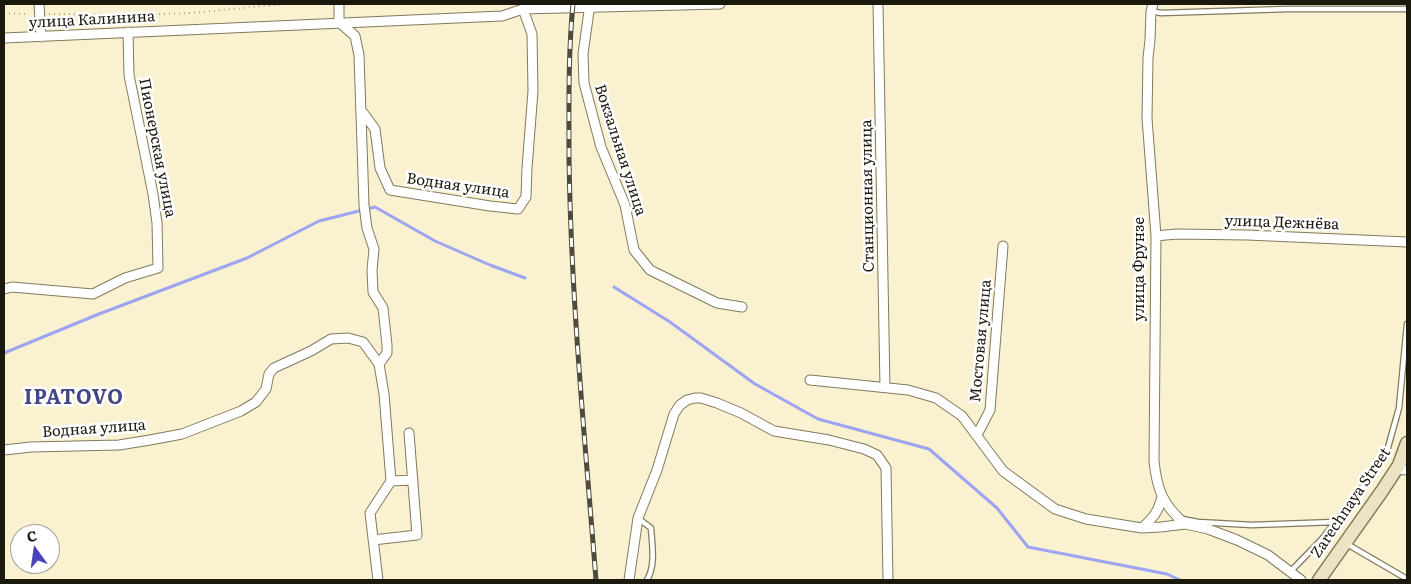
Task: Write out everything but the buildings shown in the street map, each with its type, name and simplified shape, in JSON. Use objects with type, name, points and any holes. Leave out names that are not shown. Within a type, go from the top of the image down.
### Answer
[{"type":"street","points":[[39,4],[41,37]]},
{"type":"street","points":[[339,4],[339,22],[355,36],[359,55],[365,216],[374,249],[372,270],[374,292],[383,308],[387,345],[387,353],[379,364],[384,394],[391,481],[370,513],[378,580]]},
{"type":"street","name":"улица Калинина","points":[[4,38],[502,16],[525,6],[720,4]]},
{"type":"street","name":"Станционная улица","points":[[878,4],[885,387]]},
{"type":"street","name":"Вокзальная улица","points":[[590,5],[583,54],[584,83],[601,147],[625,205],[634,250],[650,270],[718,303],[742,307]]},
{"type":"street","name":"Водная улица","points":[[362,110],[375,129],[380,168],[390,190],[518,209],[526,197],[533,91],[532,34],[525,6]]},
{"type":"street","name":"улица Фрунзе","points":[[1152,7],[1148,58],[1147,118],[1156,236],[1154,461],[1162,497],[1168,508],[1182,521]]},
{"type":"street","name":"Пионерская улица","points":[[4,290],[12,287],[93,294],[125,278],[158,268],[157,222],[129,74],[128,32]]},
{"type":"street","name":"улица Дежнёва","points":[[1156,236],[1176,234],[1247,235],[1407,242]]},
{"type":"street","name":"Мостовая улица","points":[[977,435],[990,410],[1003,246]]},
{"type":"street","name":"Водная улица","points":[[4,450],[31,447],[119,445],[182,434],[233,414],[256,402],[266,389],[269,374],[274,368],[311,351],[331,339],[348,338],[363,342],[379,364]]},
{"type":"street","points":[[810,380],[908,390],[936,398],[962,416],[1003,471],[1055,509],[1086,519],[1142,528],[1161,527],[1182,521],[1237,540],[1268,555],[1301,580]]},
{"type":"street","points":[[629,580],[638,518],[657,470],[674,414],[683,402],[700,398],[740,413],[774,431],[829,440],[864,449],[877,455],[886,468],[888,580]]},
{"type":"street","points":[[373,540],[417,535],[409,433]]},
{"type":"street","name":"Zarechnaya Street","points":[[1318,580],[1402,469],[1407,443]]},
{"type":"street","points":[[391,481],[412,480]]},
{"type":"street","points":[[1142,528],[1154,517],[1159,509],[1162,497]]},
{"type":"lane","points":[[1152,7],[1161,13],[1407,8]]},
{"type":"lane","points":[[1290,572],[1322,539],[1381,463],[1387,451],[1399,408],[1407,324]]},
{"type":"lane","points":[[638,518],[652,528],[653,559],[651,574],[648,580]]},
{"type":"lane","points":[[1182,521],[1252,525],[1335,522]]},
{"type":"lane","points":[[1346,543],[1407,579]]},
{"type":"path","points":[[4,13],[133,15],[190,13],[284,4]]},
{"type":"waterway","points":[[4,353],[99,314],[247,258],[319,221],[375,207],[435,241],[525,278]]},
{"type":"waterway","points":[[614,287],[670,322],[755,384],[818,419],[929,449],[997,508],[1028,547],[1167,574],[1180,580]]},
{"type":"railway","points":[[573,4],[569,81],[570,211],[579,369],[596,580]]},
{"type":"district","name":"IPATOVO","points":[[74,398]]}]
